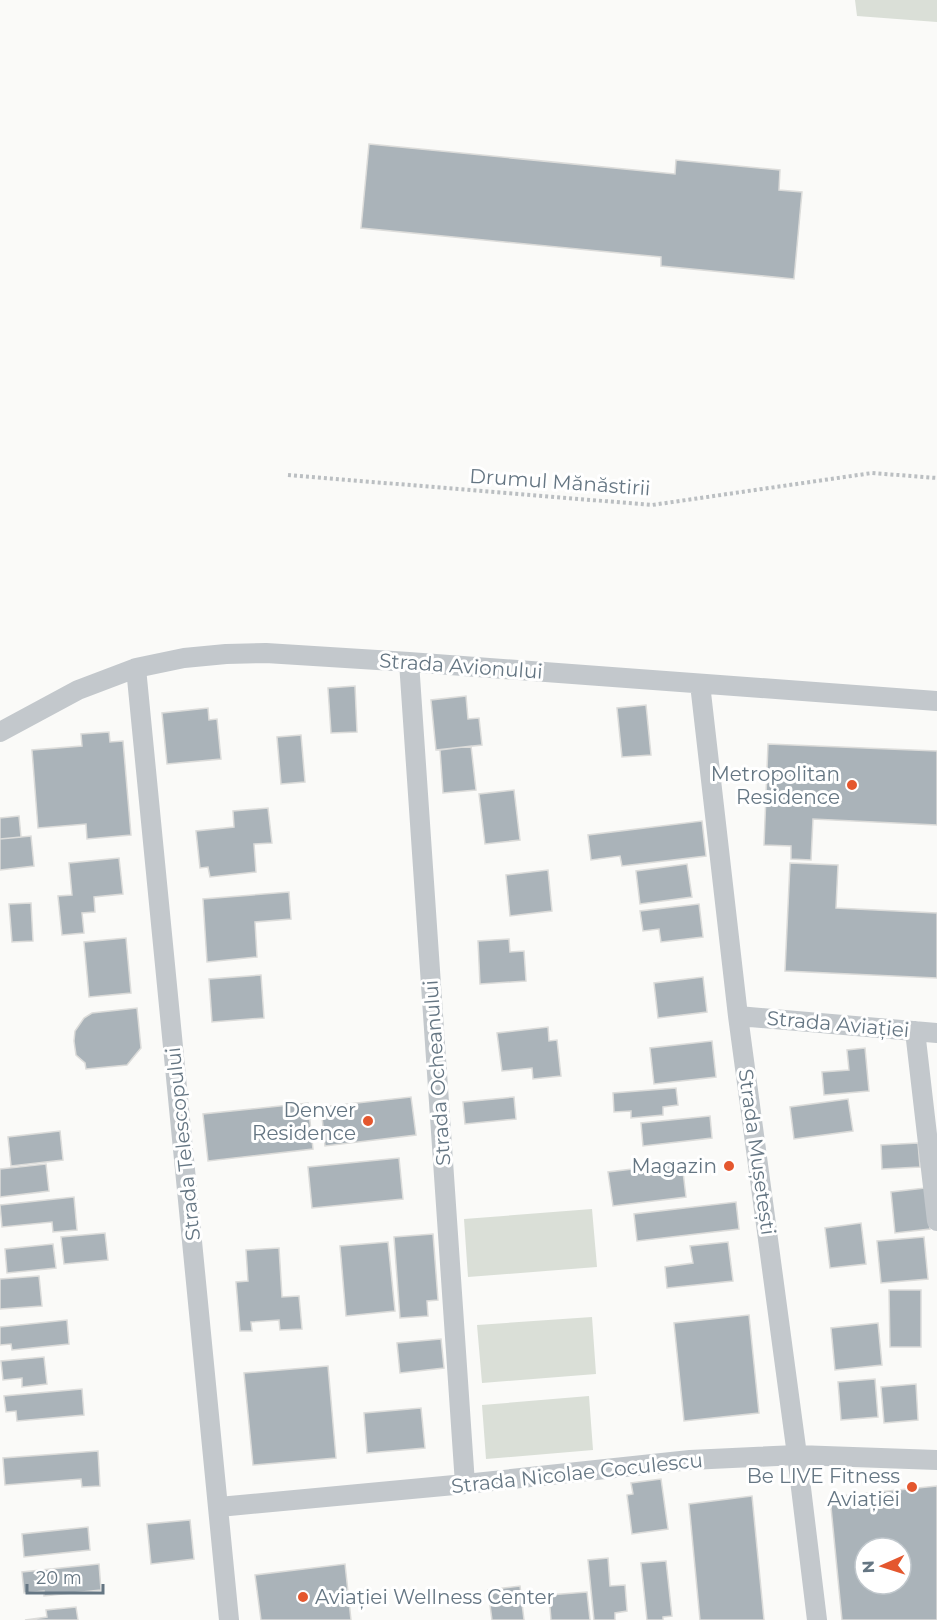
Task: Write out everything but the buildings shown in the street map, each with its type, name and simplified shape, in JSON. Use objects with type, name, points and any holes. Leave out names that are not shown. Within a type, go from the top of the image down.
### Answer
[{"type":"street","name":"Strada Avionului","points":[[0,732],[78,690],[136,668],[184,658],[226,654],[266,653],[409,662],[937,700]]},
{"type":"street","name":"Strada Ocheanului","points":[[409,662],[465,1484]]},
{"type":"street","name":"Strada Telescopului","points":[[136,668],[229,1620]]},
{"type":"street","name":"Strada Mușetești","points":[[700,684],[738,1016],[817,1620]]},
{"type":"street","name":"Strada Aviației","points":[[738,1016],[937,1033]]},
{"type":"street","points":[[915,1031],[937,1221]]},
{"type":"street","name":"Strada Nicolae Coculescu","points":[[219,1507],[690,1460],[797,1455],[937,1460]]},
{"type":"path","name":"Drumul Mănăstirii","points":[[288,475],[652,505],[872,473],[937,478]]},
{"type":"shaded area","points":[[855,0],[937,0],[937,22],[857,16]]},
{"type":"shaded area","points":[[592,1209],[597,1267],[468,1277],[464,1219]]},
{"type":"shaded area","points":[[592,1317],[596,1374],[482,1383],[477,1325]]},
{"type":"shaded area","points":[[589,1396],[593,1450],[486,1459],[482,1405]]},
{"type":"place","name":"Metropolitan Residence","points":[[852,785]]},
{"type":"place","name":"Denver Residence","points":[[368,1121]]},
{"type":"place","name":"Magazin","points":[[729,1166]]},
{"type":"place","name":"Be LIVE Fitness Aviației","points":[[912,1487]]},
{"type":"place","name":"Aviației Wellness Center","points":[[303,1597]]}]
